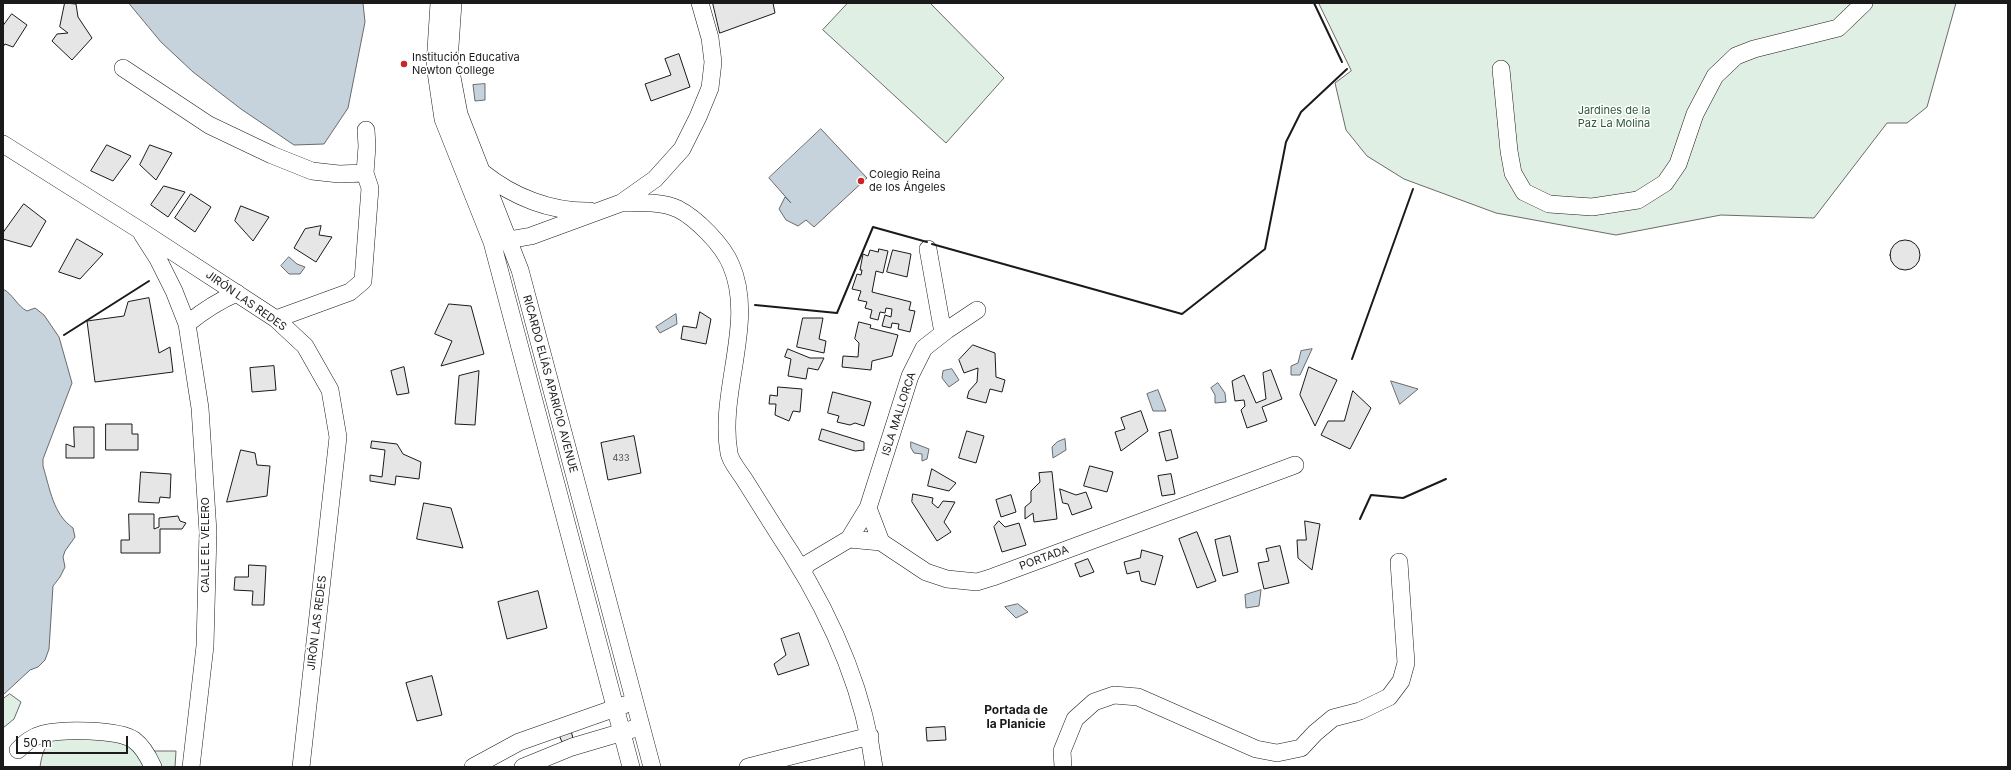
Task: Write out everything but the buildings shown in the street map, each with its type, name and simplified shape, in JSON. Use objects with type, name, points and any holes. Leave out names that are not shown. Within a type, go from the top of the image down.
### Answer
[{"type":"street","name":"RICARDO ELÍAS APARICIO AVENUE","points":[[439,3],[435,65],[444,119],[486,225],[500,241],[520,270],[652,767]]},
{"type":"street","name":"RICARDO ELÍAS APARICIO AVENUE","points":[[452,3],[449,61],[459,114],[499,215],[500,241],[511,312],[631,767]]},
{"type":"street","points":[[500,241],[531,236],[621,203],[655,179],[682,149],[698,118],[710,88],[713,62],[712,50],[700,3]]},
{"type":"street","points":[[1501,69],[1509,151],[1513,173],[1524,192],[1549,204],[1592,207],[1638,200],[1665,183],[1678,164],[1695,114],[1715,76],[1736,56],[1754,49],[1838,28],[1864,3]]},
{"type":"street","points":[[123,68],[209,126],[272,155],[312,171],[339,174],[365,173]]},
{"type":"street","points":[[276,320],[350,292],[363,281],[370,188],[365,173],[367,146],[366,130]]},
{"type":"street","name":"JIRÓN LAS REDES","points":[[3,144],[138,229],[276,320],[305,346],[330,390],[338,437],[301,767]]},
{"type":"street","points":[[481,172],[511,192],[551,207],[563,209],[600,210]]},
{"type":"street","points":[[486,225],[510,206],[528,199]]},
{"type":"street","points":[[621,203],[653,203],[678,209],[708,232],[731,264],[740,298],[737,341],[728,391],[726,425],[729,455],[803,572],[844,651],[870,736],[874,767]]},
{"type":"street","name":"CALLE EL VELERO","points":[[138,229],[158,259],[174,291],[187,324],[200,408],[208,532],[205,646],[191,767]]},
{"type":"street","points":[[520,270],[519,257],[523,246],[531,236]]},
{"type":"street","points":[[928,249],[943,333]]},
{"type":"street","points":[[187,324],[202,311],[237,293]]},
{"type":"street","points":[[511,312],[530,308]]},
{"type":"street","name":"ISLA MALLORCA","points":[[849,539],[868,508],[910,376],[924,348],[977,310]]},
{"type":"street","name":"PORTADA","points":[[849,539],[881,542],[926,572],[947,579],[976,582],[1295,465]]},
{"type":"street","points":[[868,508],[881,542]]},
{"type":"street","points":[[803,572],[807,564],[849,539]]},
{"type":"street","points":[[1063,767],[1062,751],[1075,719],[1094,702],[1114,695],[1138,697],[1256,749],[1277,753],[1301,748],[1315,733],[1333,718],[1360,711],[1389,697],[1401,681],[1406,663],[1400,562]]},
{"type":"street","points":[[473,767],[519,742],[634,702]]},
{"type":"street","points":[[522,767],[572,747],[640,726]]},
{"type":"street","points":[[18,750],[29,739],[43,734],[57,732],[113,732],[135,740],[145,751],[153,767]]},
{"type":"street","points":[[748,767],[870,736]]},
{"type":"green space","points":[[848,3],[930,3],[1004,78],[946,143],[823,30]]},
{"type":"green space","name":"Jardines de la Paz La Molina","points":[[1319,3],[1956,3],[1927,107],[1907,123],[1887,123],[1814,218],[1721,215],[1616,235],[1496,213],[1404,179],[1367,156],[1346,130],[1335,83],[1351,71]]},
{"type":"green space","points":[[10,694],[21,702],[14,719],[3,728],[3,699]]},
{"type":"green space","points":[[56,736],[110,736],[136,749],[147,767],[40,767],[45,749],[49,742]]},
{"type":"green space","points":[[153,751],[176,751],[175,767],[162,767]]},
{"type":"shaded area","points":[[129,3],[363,3],[365,22],[348,108],[324,144],[294,145],[241,109],[193,72],[161,42]]},
{"type":"shaded area","points":[[485,84],[485,100],[475,101],[473,85]]},
{"type":"shaded area","points":[[821,129],[867,178],[814,227],[806,220],[798,226],[786,220],[779,209],[785,197],[791,203],[769,178]]},
{"type":"shaded area","points":[[289,257],[297,264],[305,267],[300,274],[289,274],[281,266]]},
{"type":"shaded area","points":[[3,289],[27,311],[35,308],[44,315],[59,337],[72,383],[43,459],[43,466],[53,500],[61,516],[73,528],[75,537],[65,551],[63,557],[65,567],[53,586],[49,649],[45,660],[38,667],[30,670],[3,695]]},
{"type":"shaded area","points":[[676,314],[677,324],[660,333],[656,327]]},
{"type":"shaded area","points":[[1312,349],[1300,375],[1291,375],[1291,366],[1298,363],[1301,351]]},
{"type":"shaded area","points":[[952,369],[959,380],[949,387],[942,378],[943,371]]},
{"type":"shaded area","points":[[1391,381],[1418,389],[1400,404]]},
{"type":"shaded area","points":[[1218,383],[1225,393],[1226,402],[1215,403],[1215,395],[1211,388]]},
{"type":"shaded area","points":[[1158,390],[1166,411],[1153,411],[1147,394]]},
{"type":"shaded area","points":[[1065,439],[1066,450],[1053,458],[1052,447],[1057,442]]},
{"type":"shaded area","points":[[911,442],[929,449],[927,459],[922,461],[922,454],[914,453],[911,448]]},
{"type":"shaded area","points":[[1261,590],[1259,606],[1246,608],[1245,595]]},
{"type":"shaded area","points":[[1018,604],[1028,612],[1016,618],[1005,607]]},
{"type":"wall","points":[[1314,3],[1342,62]]},
{"type":"wall","points":[[932,244],[1182,314],[1265,249],[1286,142],[1301,112],[1347,69]]},
{"type":"wall","points":[[1352,359],[1413,189]]},
{"type":"wall","points":[[755,305],[837,313],[873,227],[927,242]]},
{"type":"wall","points":[[64,335],[149,281]]},
{"type":"wall","points":[[1360,519],[1371,495],[1403,498],[1446,479]]},
{"type":"place","name":"Institución Educativa Newton College","points":[[404,64]]},
{"type":"place","name":"Colegio Reina de los Ángeles","points":[[861,181]]},
{"type":"district","name":"Portada de la Planicie","points":[[1016,717]]}]
